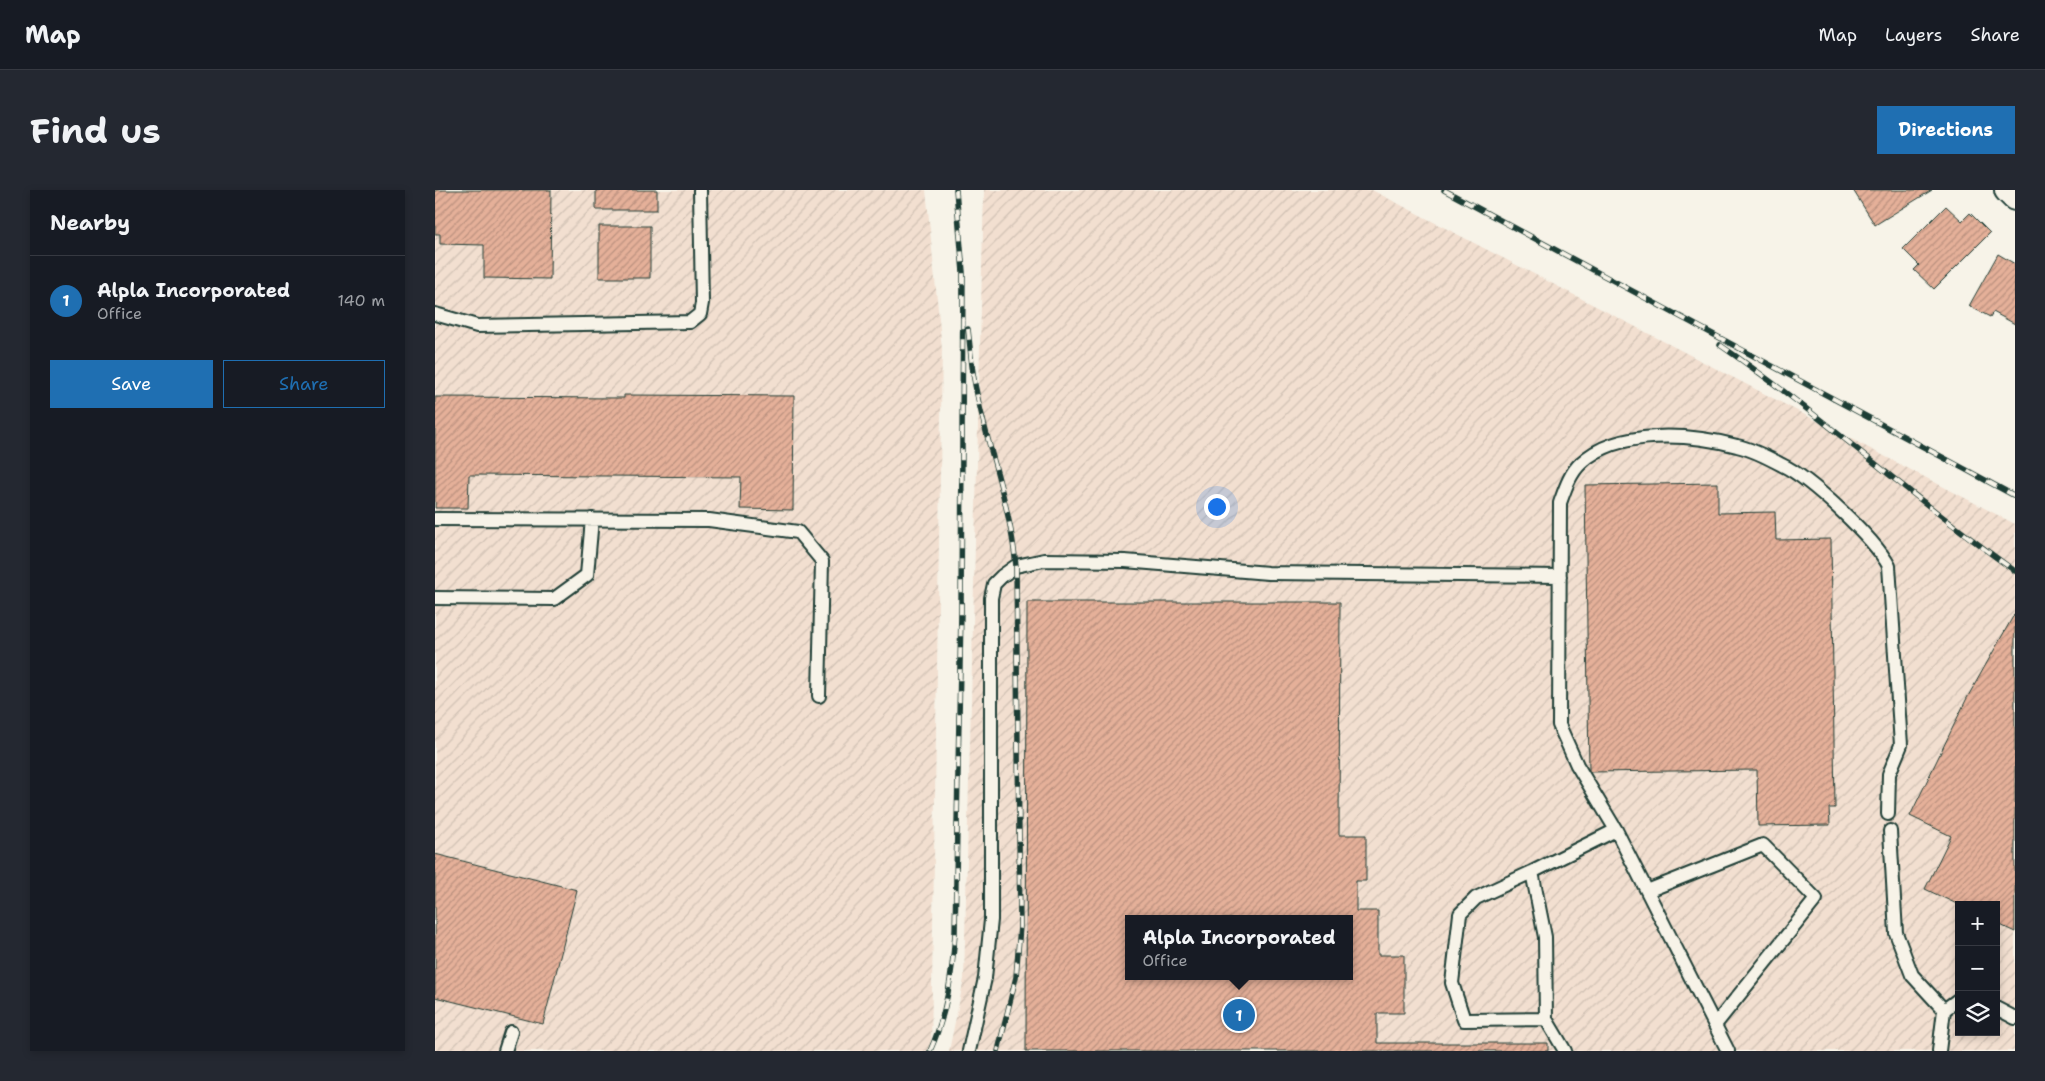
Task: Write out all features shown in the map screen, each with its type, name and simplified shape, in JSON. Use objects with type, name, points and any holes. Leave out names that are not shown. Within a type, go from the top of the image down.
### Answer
[{"type":"street","points":[[2008,190],[2015,196]]},
{"type":"lane","points":[[435,314],[477,326],[690,322],[700,314],[702,303],[700,190]]},
{"type":"lane","points":[[1728,1051],[1616,830],[1577,765],[1559,725],[1560,503],[1568,482],[1581,463],[1621,441],[1646,436],[1699,440],[1738,446],[1784,465],[1828,499],[1881,552],[1889,566],[1901,745],[1889,774],[1888,814]]},
{"type":"lane","points":[[435,519],[709,520],[798,532],[822,561],[819,696]]},
{"type":"lane","points":[[435,598],[554,600],[587,576],[592,519]]},
{"type":"lane","points":[[969,1051],[985,978],[991,920],[991,598],[994,584],[1002,576],[1016,566],[1044,560],[1072,560],[1125,561],[1267,573],[1560,576]]},
{"type":"lane","points":[[1546,1019],[1464,1020],[1452,983],[1460,914],[1476,898],[1616,830]]},
{"type":"lane","points":[[1889,831],[1896,933],[1912,974],[1944,1010]]},
{"type":"lane","points":[[1647,891],[1763,845],[1816,899],[1715,1025]]},
{"type":"lane","points":[[1532,872],[1545,937],[1546,1019],[1565,1051]]},
{"type":"lane","points":[[1939,1051],[1944,1010],[1955,1002]]},
{"type":"lane","points":[[2000,1010],[2015,1018]]},
{"type":"lane","points":[[505,1051],[511,1032]]},
{"type":"shaded area","points":[[435,190],[926,190],[942,349],[931,1051],[435,1051]]},
{"type":"shaded area","points":[[984,190],[1372,190],[2015,524],[2015,1051],[949,1051],[964,979]]},
{"type":"building","points":[[435,190],[551,190],[550,279],[484,278],[484,245],[440,244],[440,234],[435,234]]},
{"type":"building","points":[[596,190],[657,190],[657,210],[596,210]]},
{"type":"building","points":[[1853,190],[1932,190],[1875,225]]},
{"type":"building","points":[[1946,206],[1962,221],[1970,213],[1990,233],[1934,289],[1914,270],[1919,265],[1903,249]]},
{"type":"building","points":[[599,226],[650,226],[650,278],[599,278]]},
{"type":"building","points":[[1998,254],[2015,264],[2015,324],[1993,312],[1990,317],[1969,306]]},
{"type":"building","points":[[624,395],[794,396],[793,510],[740,509],[741,477],[469,475],[468,508],[435,508],[435,397],[624,398]]},
{"type":"building","points":[[1718,483],[1718,513],[1775,512],[1776,540],[1831,539],[1835,808],[1829,808],[1830,825],[1758,826],[1757,770],[1589,772],[1585,485]]},
{"type":"building","points":[[1027,602],[1340,602],[1339,835],[1366,835],[1366,881],[1356,881],[1356,911],[1378,911],[1378,955],[1404,955],[1404,1013],[1377,1013],[1377,1043],[1548,1043],[1548,1051],[1026,1051]]},
{"type":"building","points":[[2015,613],[2015,932],[2000,925],[2000,901],[1955,901],[1955,903],[1925,889],[1951,836],[1910,816],[1967,698]]},
{"type":"building","points":[[435,854],[577,890],[543,1024],[435,997]]},
{"type":"railway","points":[[930,1051],[941,1022],[948,994],[955,934],[961,611],[963,272],[956,190]]},
{"type":"railway","points":[[1444,190],[2015,496]]},
{"type":"railway","points":[[968,329],[973,373],[984,426],[1003,495],[1016,566],[1020,926],[1016,977],[998,1051]]},
{"type":"railway","points":[[1720,345],[1795,400],[1941,516],[2015,571]]},
{"type":"place","name":"Alpla Incorporated","points":[[1239,1015]]}]
